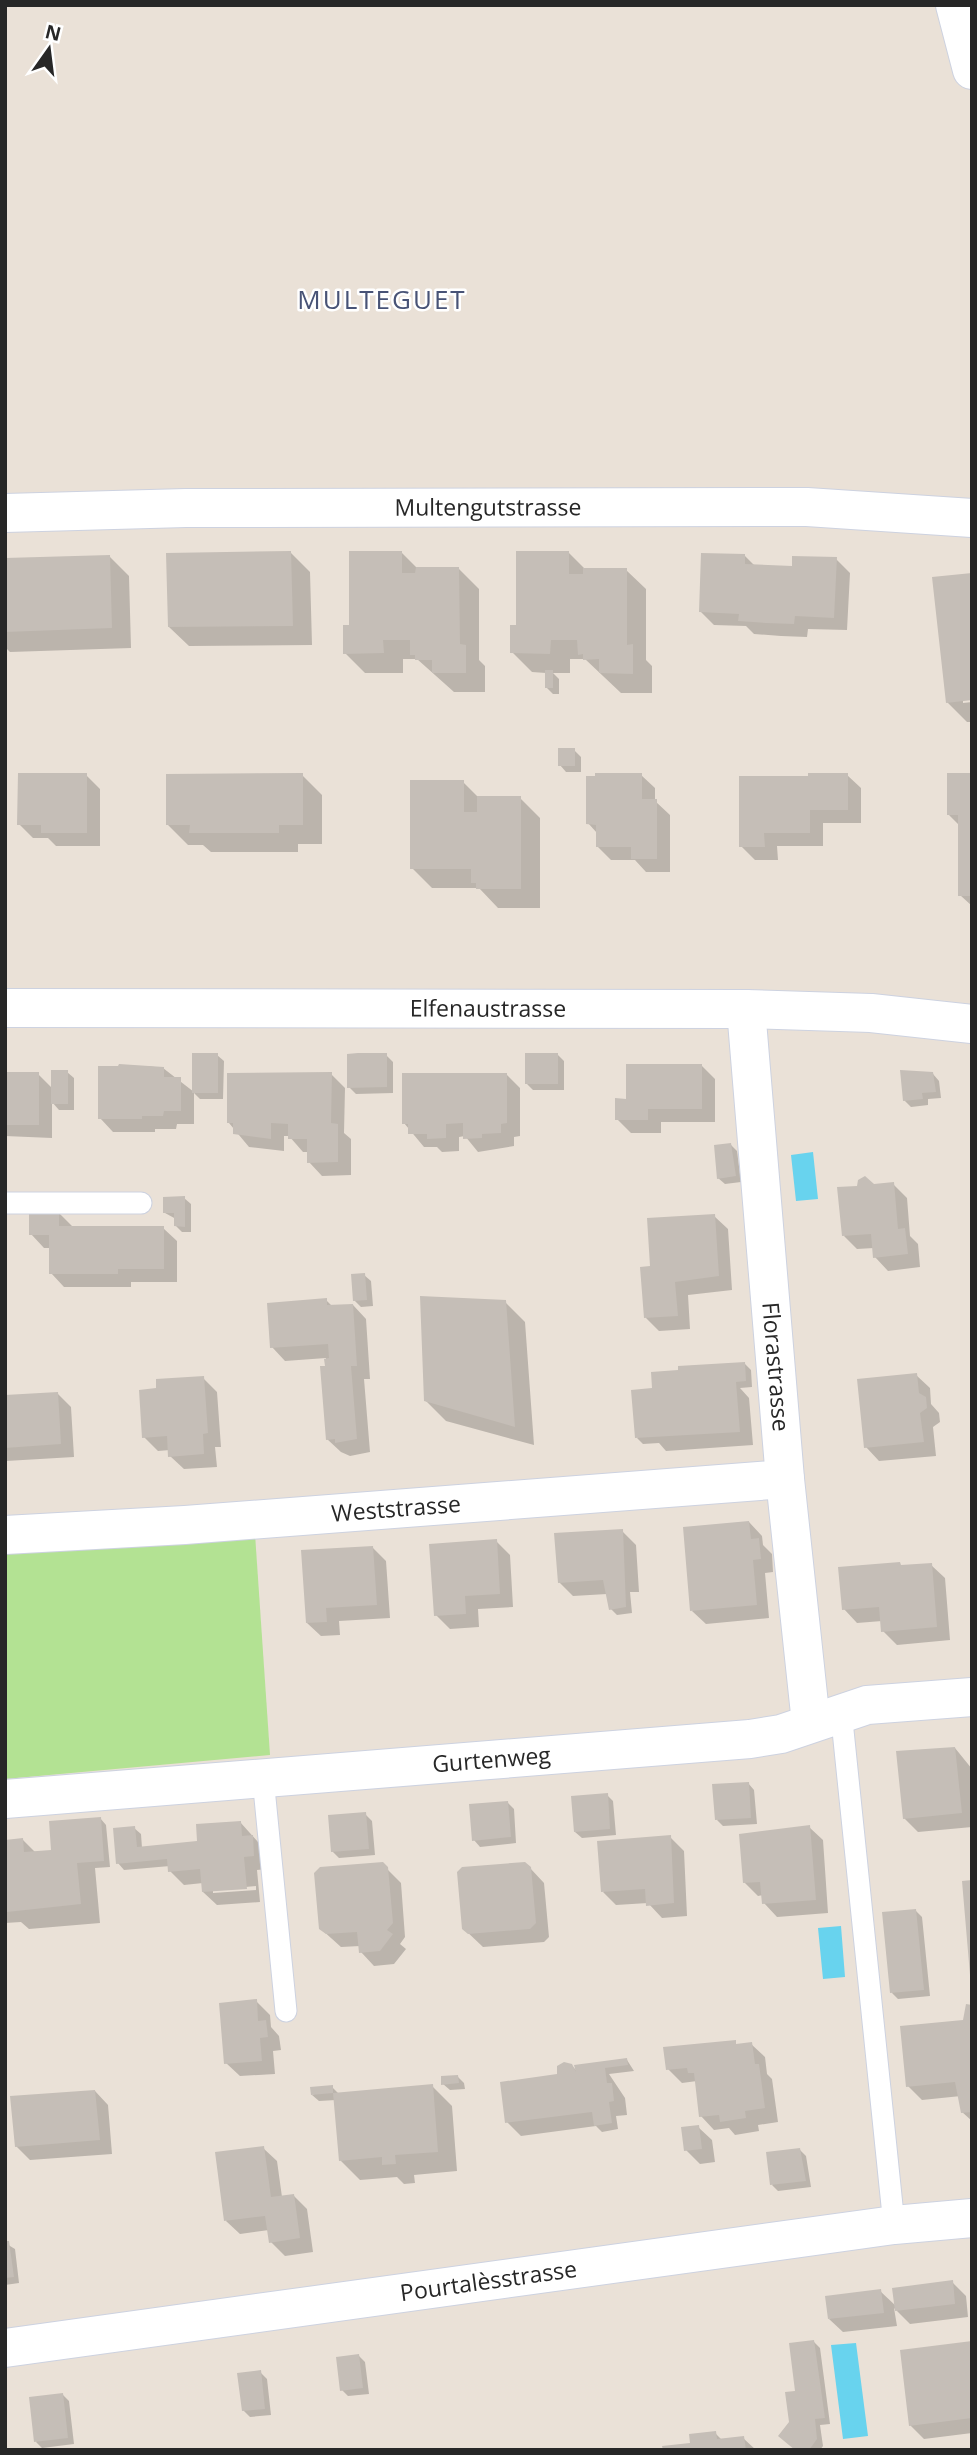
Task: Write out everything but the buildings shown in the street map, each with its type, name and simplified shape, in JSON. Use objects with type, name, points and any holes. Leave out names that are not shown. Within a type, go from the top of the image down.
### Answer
[{"type":"street","points":[[955,5],[972,70]]},
{"type":"street","name":"Multengutstrasse","points":[[5,513],[186,508],[807,507],[972,518]]},
{"type":"street","name":"Elfenaustrasse","points":[[5,1008],[746,1009],[871,1013],[972,1024]]},
{"type":"street","name":"Florastrasse","points":[[746,1009],[785,1479],[826,1717]]},
{"type":"street","name":"Weststrasse","points":[[5,1535],[185,1525],[785,1479]]},
{"type":"street","name":"Gurtenweg","points":[[5,1799],[750,1739],[781,1734],[867,1705],[972,1697]]},
{"type":"street","name":"Pourtalèsstrasse","points":[[5,2348],[894,2225],[972,2218]]},
{"type":"lane","points":[[5,1203],[141,1203]]},
{"type":"lane","points":[[826,1717],[894,2225]]},
{"type":"lane","points":[[263,1778],[286,2011]]},
{"type":"green space","points":[[255,1534],[270,1755],[5,1779],[5,1552]]},
{"type":"water","points":[[813,1152],[818,1199],[796,1201],[791,1155]]},
{"type":"water","points":[[841,1926],[845,1977],[823,1979],[818,1928]]},
{"type":"water","points":[[856,2343],[868,2436],[843,2439],[831,2345]]},
{"type":"district","name":"MULTEGUET","points":[[382,300]]}]
